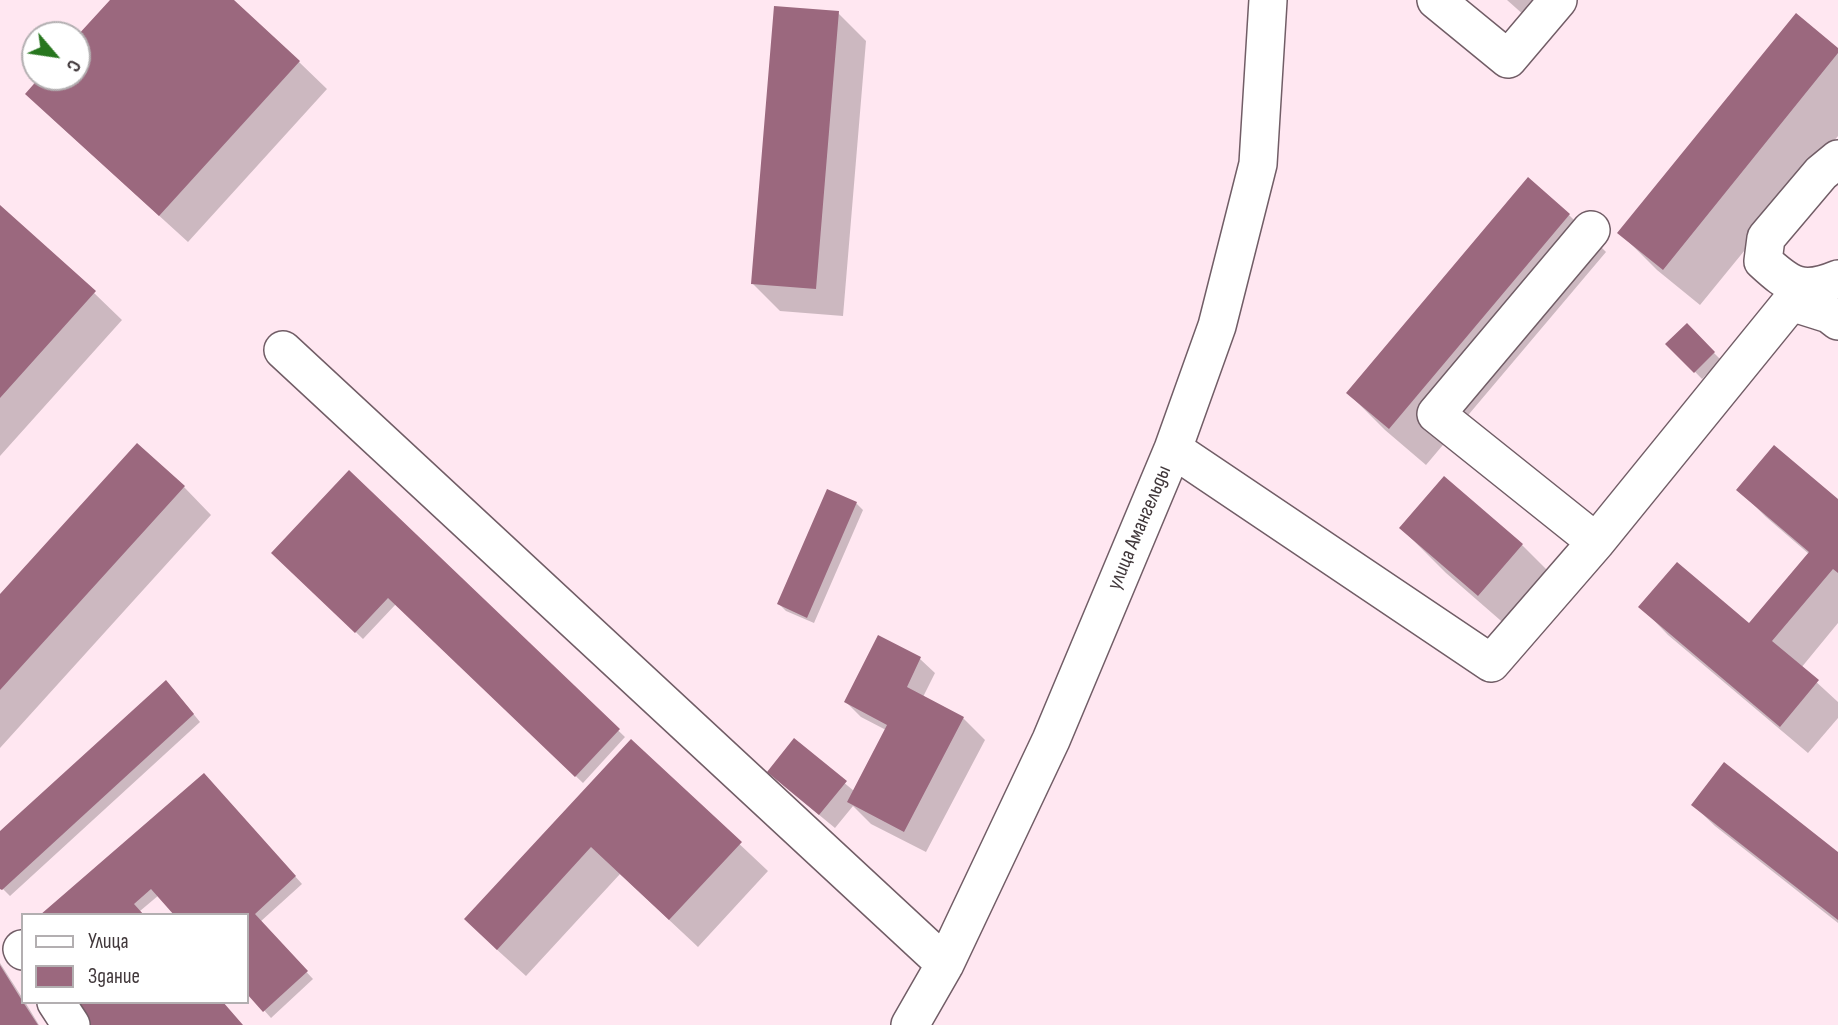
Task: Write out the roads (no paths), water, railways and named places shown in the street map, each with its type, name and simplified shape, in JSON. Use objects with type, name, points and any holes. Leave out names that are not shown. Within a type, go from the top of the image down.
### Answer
[{"type":"street","points":[[1436,0],[1508,59],[1558,0]]},
{"type":"street","name":"улица Амангельды","points":[[910,1025],[946,964],[1051,740],[1173,449],[1217,326],[1258,164],[1261,3]]},
{"type":"street","points":[[1836,299],[1821,286],[1799,287],[1780,277],[1763,261],[1766,237],[1821,173],[1838,159]]},
{"type":"street","points":[[1591,230],[1436,414],[1596,542]]},
{"type":"street","points":[[1173,449],[1491,663],[1596,542],[1791,302],[1836,299]]},
{"type":"street","points":[[283,349],[946,964]]},
{"type":"street","points":[[57,1004],[71,1025]]}]
